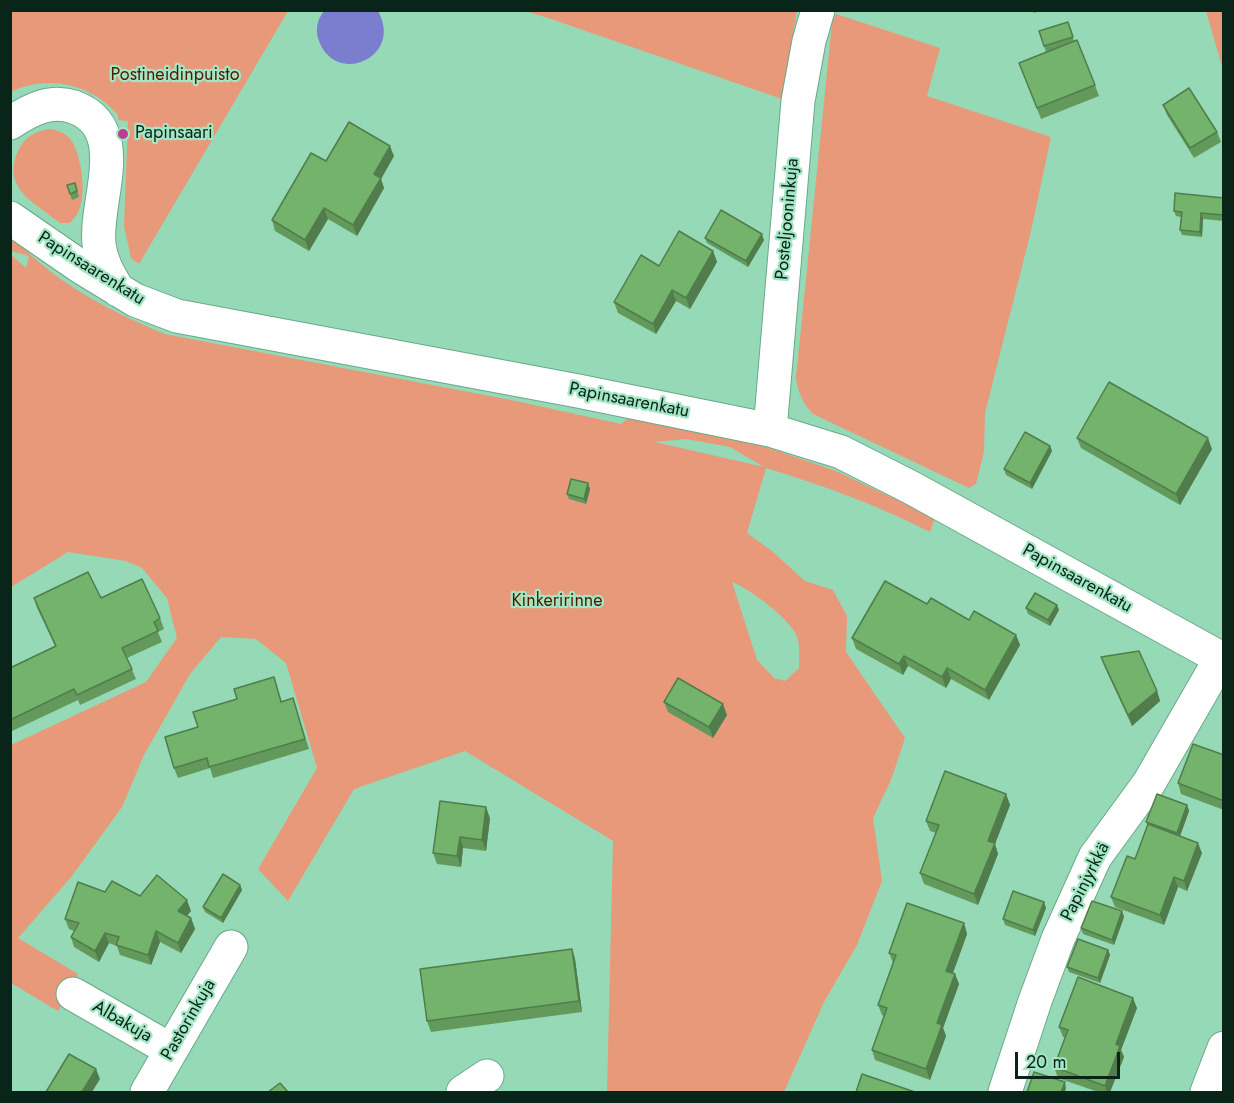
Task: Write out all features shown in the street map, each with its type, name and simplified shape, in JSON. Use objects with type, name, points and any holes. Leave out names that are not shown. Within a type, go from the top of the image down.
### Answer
[{"type":"street","name":"Posteljooninkuja","points":[[770,430],[798,101],[809,41],[818,10]]},
{"type":"street","points":[[10,123],[48,104],[64,104],[81,110],[93,119],[101,132],[106,152],[106,170],[99,218],[99,243],[104,266],[118,290]]},
{"type":"street","name":"Papinsaarenkatu","points":[[10,218],[81,267],[135,300],[177,316],[566,388],[770,430],[841,452],[912,488],[1222,659]]},
{"type":"street","name":"Papinjyrkkä","points":[[1005,1092],[1058,939],[1095,857],[1149,783],[1222,659]]},
{"type":"street","name":"Pastorinkuja","points":[[147,1092],[231,947]]},
{"type":"street","name":"Albakuja","points":[[73,994],[171,1050]]},
{"type":"street","points":[[1207,1092],[1224,1048]]},
{"type":"green space","name":"Postineidinpuisto","points":[[11,10],[288,11],[139,264],[131,258],[124,226],[128,121],[118,120],[118,115],[95,96],[68,85],[39,84],[11,92]]},
{"type":"green space","points":[[526,11],[797,11],[782,99]]},
{"type":"green space","points":[[1206,11],[1223,11],[1223,70]]},
{"type":"green space","points":[[836,14],[940,48],[927,96],[1051,137],[1031,231],[985,413],[984,452],[976,484],[969,488],[813,414],[803,401],[798,388],[796,377],[832,23]]},
{"type":"green space","points":[[49,129],[60,131],[69,137],[80,162],[82,197],[76,217],[69,223],[60,223],[31,201],[17,184],[14,174],[14,163],[24,141],[31,135]]},
{"type":"green space","name":"Kinkeririnne","points":[[11,235],[44,266],[82,293],[122,315],[165,334],[516,401],[621,424],[628,418],[766,447],[836,471],[935,518],[930,532],[849,496],[766,468],[747,533],[772,551],[805,581],[833,590],[847,616],[846,652],[905,738],[891,780],[873,818],[882,881],[857,945],[824,1002],[784,1092],[607,1092],[613,841],[465,751],[354,789],[288,901],[258,869],[317,768],[286,663],[256,639],[221,637],[190,674],[144,755],[122,807],[72,876],[18,938],[78,974],[58,1011],[11,983],[11,745],[146,682],[177,638],[167,598],[142,568],[126,561],[68,552],[11,587],[11,255],[26,268],[29,256],[11,251]],"holes":[[[686,439],[730,447],[764,467],[655,442]],[[732,582],[770,606],[795,633],[799,643],[799,668],[785,681],[774,678],[757,660]]]},
{"type":"water","points":[[324,11],[378,11],[384,27],[382,42],[375,53],[365,60],[352,64],[339,62],[327,55],[317,33],[318,21]]},
{"type":"building","points":[[1068,22],[1073,37],[1044,46],[1039,31]]},
{"type":"building","points":[[1077,40],[1095,85],[1037,108],[1019,63]]},
{"type":"building","points":[[1189,88],[1217,132],[1190,148],[1163,105]]},
{"type":"building","points":[[349,122],[390,146],[374,174],[381,178],[353,225],[324,208],[305,240],[272,220],[311,153],[326,161]]},
{"type":"building","points":[[75,183],[77,191],[70,194],[67,185]]},
{"type":"building","points":[[1175,193],[1224,198],[1224,215],[1201,213],[1200,232],[1180,230],[1182,212],[1174,211]]},
{"type":"building","points":[[721,210],[762,234],[746,261],[705,238]]},
{"type":"building","points":[[679,231],[713,251],[686,298],[672,290],[653,324],[614,302],[641,255],[659,266]]},
{"type":"building","points":[[1109,382],[1208,438],[1176,494],[1077,438]]},
{"type":"building","points":[[1025,432],[1050,446],[1030,483],[1004,469]]},
{"type":"building","points":[[571,479],[588,483],[584,499],[567,494]]},
{"type":"building","points":[[88,572],[101,598],[142,579],[160,618],[154,622],[158,631],[122,648],[132,669],[77,695],[74,689],[10,720],[10,668],[56,646],[34,598]]},
{"type":"building","points":[[885,581],[927,604],[931,598],[969,620],[974,611],[1016,635],[985,690],[947,668],[942,677],[904,656],[899,664],[852,638]]},
{"type":"building","points":[[1035,593],[1057,605],[1048,620],[1026,608]]},
{"type":"building","points":[[1139,651],[1157,691],[1128,715],[1101,657]]},
{"type":"building","points":[[274,677],[281,702],[293,698],[305,739],[209,767],[207,758],[174,768],[165,737],[198,727],[193,712],[237,699],[234,689]]},
{"type":"building","points":[[678,678],[723,704],[709,727],[664,702]]},
{"type":"building","points":[[1193,744],[1224,755],[1224,801],[1178,783]]},
{"type":"building","points":[[945,771],[1006,794],[988,841],[995,843],[974,894],[920,873],[939,825],[926,821]]},
{"type":"building","points":[[1157,794],[1187,805],[1177,833],[1146,822]]},
{"type":"building","points":[[440,801],[486,807],[482,840],[460,837],[457,856],[433,853]]},
{"type":"building","points":[[1148,824],[1198,843],[1184,881],[1174,877],[1160,915],[1111,897],[1127,856],[1135,859]]},
{"type":"building","points":[[223,874],[240,885],[221,918],[203,907]]},
{"type":"building","points":[[157,875],[187,900],[178,911],[191,918],[178,943],[156,931],[148,955],[116,945],[119,937],[105,933],[95,951],[71,937],[79,923],[65,919],[78,882],[105,892],[112,881],[140,896]]},
{"type":"building","points":[[1013,891],[1044,902],[1033,930],[1003,919]]},
{"type":"building","points":[[1092,901],[1122,911],[1112,940],[1081,928]]},
{"type":"building","points":[[907,903],[964,923],[946,971],[955,974],[937,1023],[942,1025],[926,1069],[872,1050],[887,1008],[878,1005],[896,955],[889,953]]},
{"type":"building","points":[[1078,939],[1108,950],[1098,978],[1067,967]]},
{"type":"building","points":[[572,949],[579,1001],[427,1021],[420,969]]},
{"type":"building","points":[[1078,977],[1133,998],[1116,1044],[1120,1046],[1105,1086],[1054,1067],[1068,1030],[1059,1027]]},
{"type":"building","points":[[69,1054],[96,1069],[82,1092],[46,1092]]},
{"type":"building","points":[[1034,1072],[1065,1082],[1061,1092],[1027,1092]]},
{"type":"building","points":[[862,1074],[915,1092],[856,1092]]},
{"type":"building","points":[[280,1083],[288,1092],[268,1092]]},
{"type":"place","name":"Papinsaari","points":[[123,134]]}]
